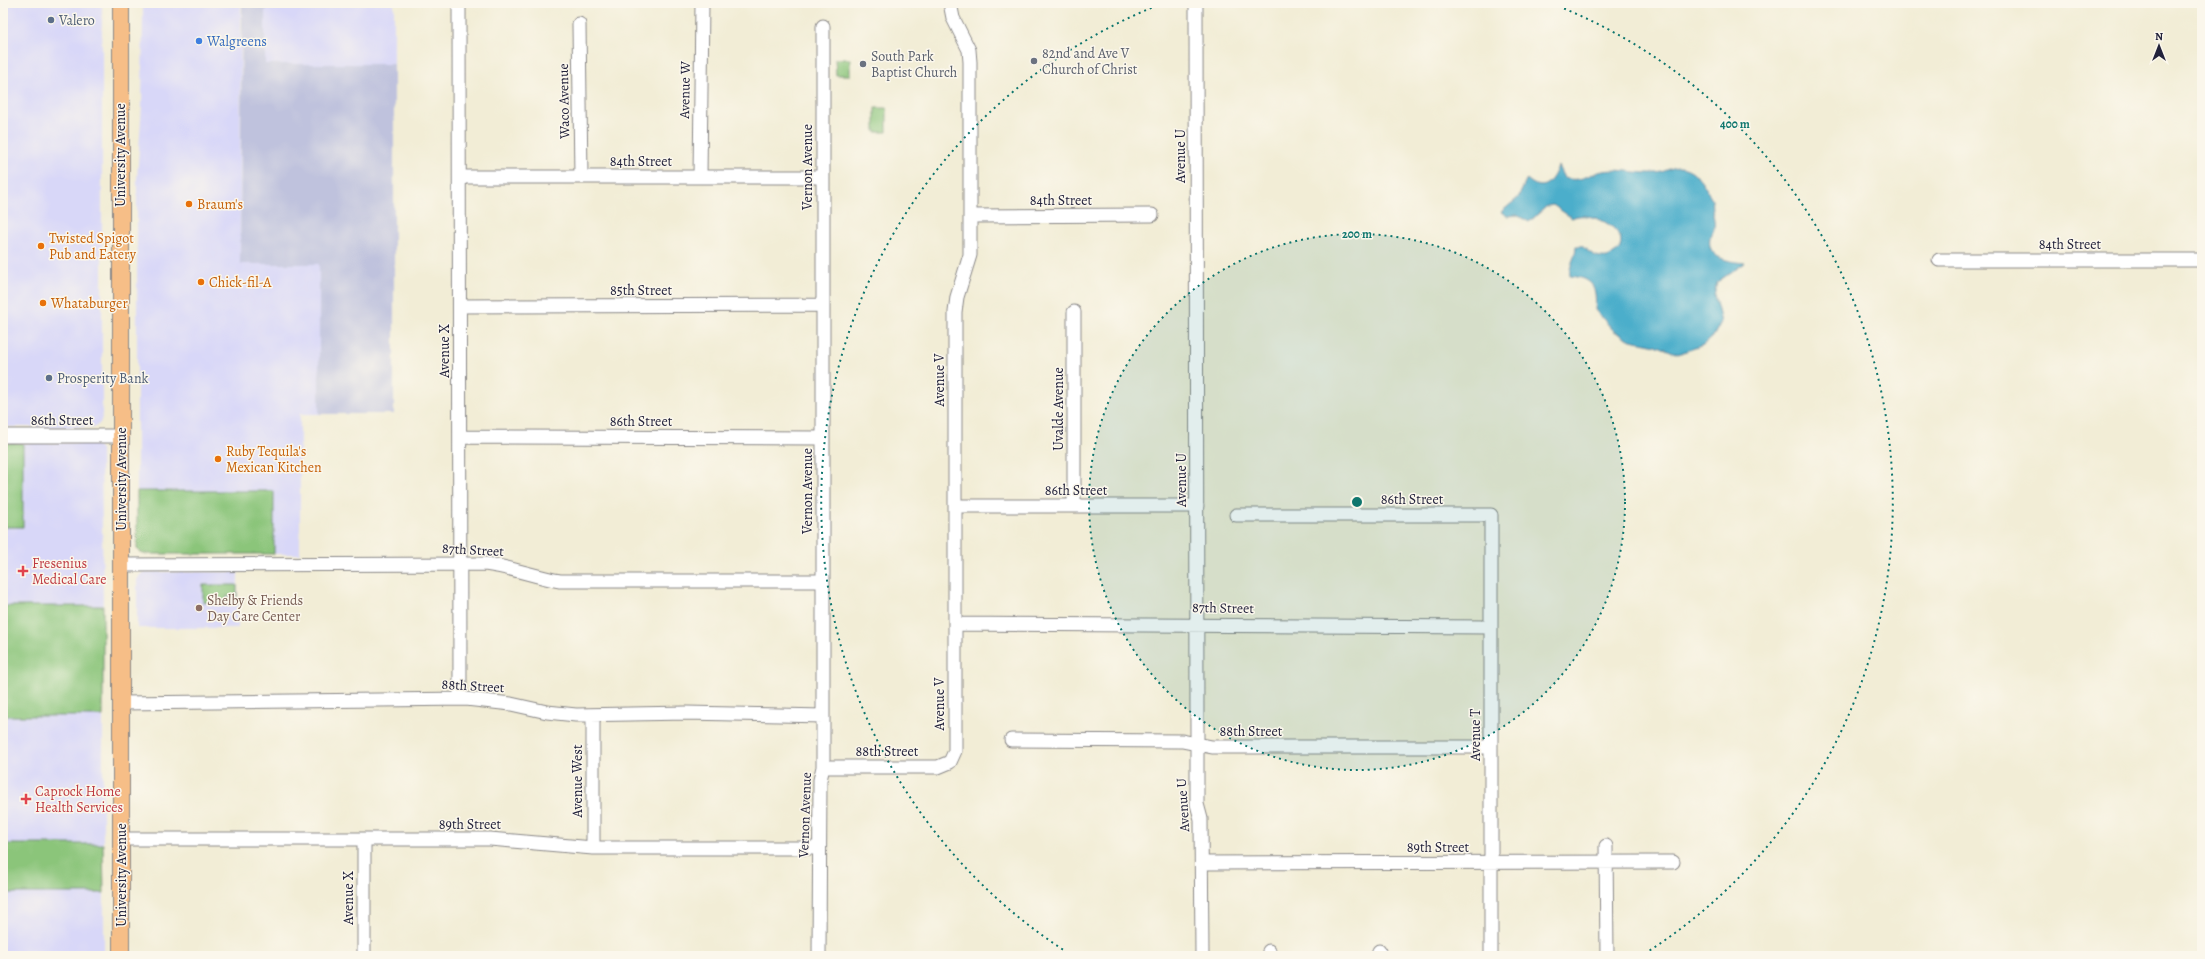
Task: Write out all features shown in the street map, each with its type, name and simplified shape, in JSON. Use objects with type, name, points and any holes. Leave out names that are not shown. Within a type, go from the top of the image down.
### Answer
[{"type":"main road","name":"University Avenue","points":[[121,3],[121,956]]},
{"type":"street","name":"Avenue X","points":[[459,3],[460,699]]},
{"type":"street","name":"Avenue W","points":[[700,177],[702,3]]},
{"type":"street","name":"Avenue V","points":[[950,3],[953,18],[969,50],[971,216],[970,255],[957,297],[955,312],[955,751],[950,762]]},
{"type":"street","name":"Avenue U","points":[[1196,3],[1197,804],[1201,819],[1202,956]]},
{"type":"street","name":"Waco Avenue","points":[[579,24],[581,177]]},
{"type":"street","name":"Vernon Avenue","points":[[819,956],[820,780],[822,767],[823,26]]},
{"type":"street","name":"84th Street","points":[[460,177],[822,177]]},
{"type":"street","name":"84th Street","points":[[971,216],[1152,215]]},
{"type":"street","name":"84th Street","points":[[1939,260],[2202,260]]},
{"type":"street","name":"85th Street","points":[[460,306],[822,305]]},
{"type":"street","name":"Uvalde Avenue","points":[[1074,312],[1074,506]]},
{"type":"street","name":"86th Street","points":[[3,436],[120,436]]},
{"type":"street","name":"86th Street","points":[[460,437],[822,438]]},
{"type":"street","name":"86th Street","points":[[955,506],[1197,506]]},
{"type":"street","name":"86th Street","points":[[1236,515],[1492,515]]},
{"type":"street","name":"Avenue T","points":[[1491,956],[1490,863],[1492,515]]},
{"type":"street","name":"87th Street","points":[[121,564],[485,564],[508,567],[544,578],[560,581],[822,581]]},
{"type":"street","name":"87th Street","points":[[955,624],[1197,624],[1491,627]]},
{"type":"street","name":"88th Street","points":[[121,703],[460,699],[511,704],[547,712],[593,715],[686,713],[822,716]]},
{"type":"street","name":"Avenue West","points":[[593,715],[593,848]]},
{"type":"street","name":"88th Street","points":[[1011,740],[1182,741],[1212,747],[1491,747]]},
{"type":"street","name":"88th Street","points":[[822,767],[938,767],[950,762]]},
{"type":"street","name":"89th Street","points":[[121,839],[490,839],[593,848],[819,848]]},
{"type":"street","name":"Avenue X","points":[[364,839],[364,956]]},
{"type":"street","points":[[1606,846],[1607,956]]},
{"type":"street","name":"89th Street","points":[[1202,863],[1673,862]]},
{"type":"shaded area","points":[[3,3],[102,3],[102,417],[100,423],[95,427],[3,427]]},
{"type":"shaded area","points":[[143,3],[241,3],[240,264],[319,264],[319,414],[300,414],[300,554],[274,554],[274,491],[137,491],[137,179],[142,105]]},
{"type":"shaded area","points":[[242,3],[267,3],[267,10],[265,11],[265,64],[394,64],[394,414],[319,414],[319,264],[240,264]]},
{"type":"shaded area","points":[[267,3],[394,3],[394,64],[265,64],[265,10],[267,10]]},
{"type":"shaded area","points":[[23,443],[93,443],[101,449],[103,606],[3,606],[3,527],[23,527]]},
{"type":"shaded area","points":[[145,572],[238,572],[238,628],[137,628],[137,580],[140,575]]},
{"type":"shaded area","points":[[3,716],[103,716],[103,844],[3,844]]},
{"type":"shaded area","points":[[3,893],[104,893],[104,956],[3,956]]},
{"type":"green space","points":[[835,59],[850,59],[850,75],[836,75]]},
{"type":"green space","points":[[875,108],[887,108],[887,132],[875,132]]},
{"type":"green space","points":[[3,443],[23,443],[23,527],[3,527]]},
{"type":"green space","points":[[137,491],[274,491],[274,554],[143,554],[137,549]]},
{"type":"green space","points":[[203,585],[237,585],[237,604],[236,596],[227,596],[227,604],[203,602]]},
{"type":"green space","points":[[3,606],[103,606],[103,716],[3,716]]},
{"type":"green space","points":[[3,844],[103,844],[104,893],[3,893]]},
{"type":"water","points":[[1558,166],[1564,178],[1570,179],[1580,179],[1597,172],[1610,170],[1655,173],[1679,167],[1685,168],[1696,174],[1712,200],[1714,228],[1710,235],[1710,245],[1712,250],[1715,255],[1720,258],[1745,263],[1717,282],[1714,295],[1721,322],[1714,335],[1703,345],[1678,354],[1656,345],[1631,340],[1614,331],[1595,310],[1595,296],[1592,286],[1584,279],[1570,276],[1570,269],[1576,246],[1582,246],[1591,253],[1600,257],[1609,256],[1619,250],[1621,241],[1619,235],[1608,224],[1593,217],[1578,216],[1572,218],[1553,205],[1547,206],[1529,222],[1517,215],[1507,216],[1501,212],[1518,198],[1527,179],[1538,186],[1542,186],[1550,181]]},
{"type":"place","name":"Valero","points":[[51,20]]},
{"type":"place","name":"Walgreens","points":[[199,41]]},
{"type":"place","name":"82nd and Ave V Church of Christ","points":[[1034,61]]},
{"type":"place","name":"South Park Baptist Church","points":[[863,64]]},
{"type":"place","name":"Braum's","points":[[189,204]]},
{"type":"place","name":"Twisted Spigot Pub and Eatery","points":[[41,246]]},
{"type":"place","name":"Chick-fil-A","points":[[201,282]]},
{"type":"place","name":"Whataburger","points":[[43,303]]},
{"type":"place","name":"Prosperity Bank","points":[[49,378]]},
{"type":"place","name":"Ruby Tequila's Mexican Kitchen","points":[[218,459]]},
{"type":"place","name":"Fresenius Medical Care","points":[[23,571]]},
{"type":"place","name":"Shelby & Friends Day Care Center","points":[[199,608]]},
{"type":"place","name":"Caprock Home Health Services","points":[[26,799]]}]
